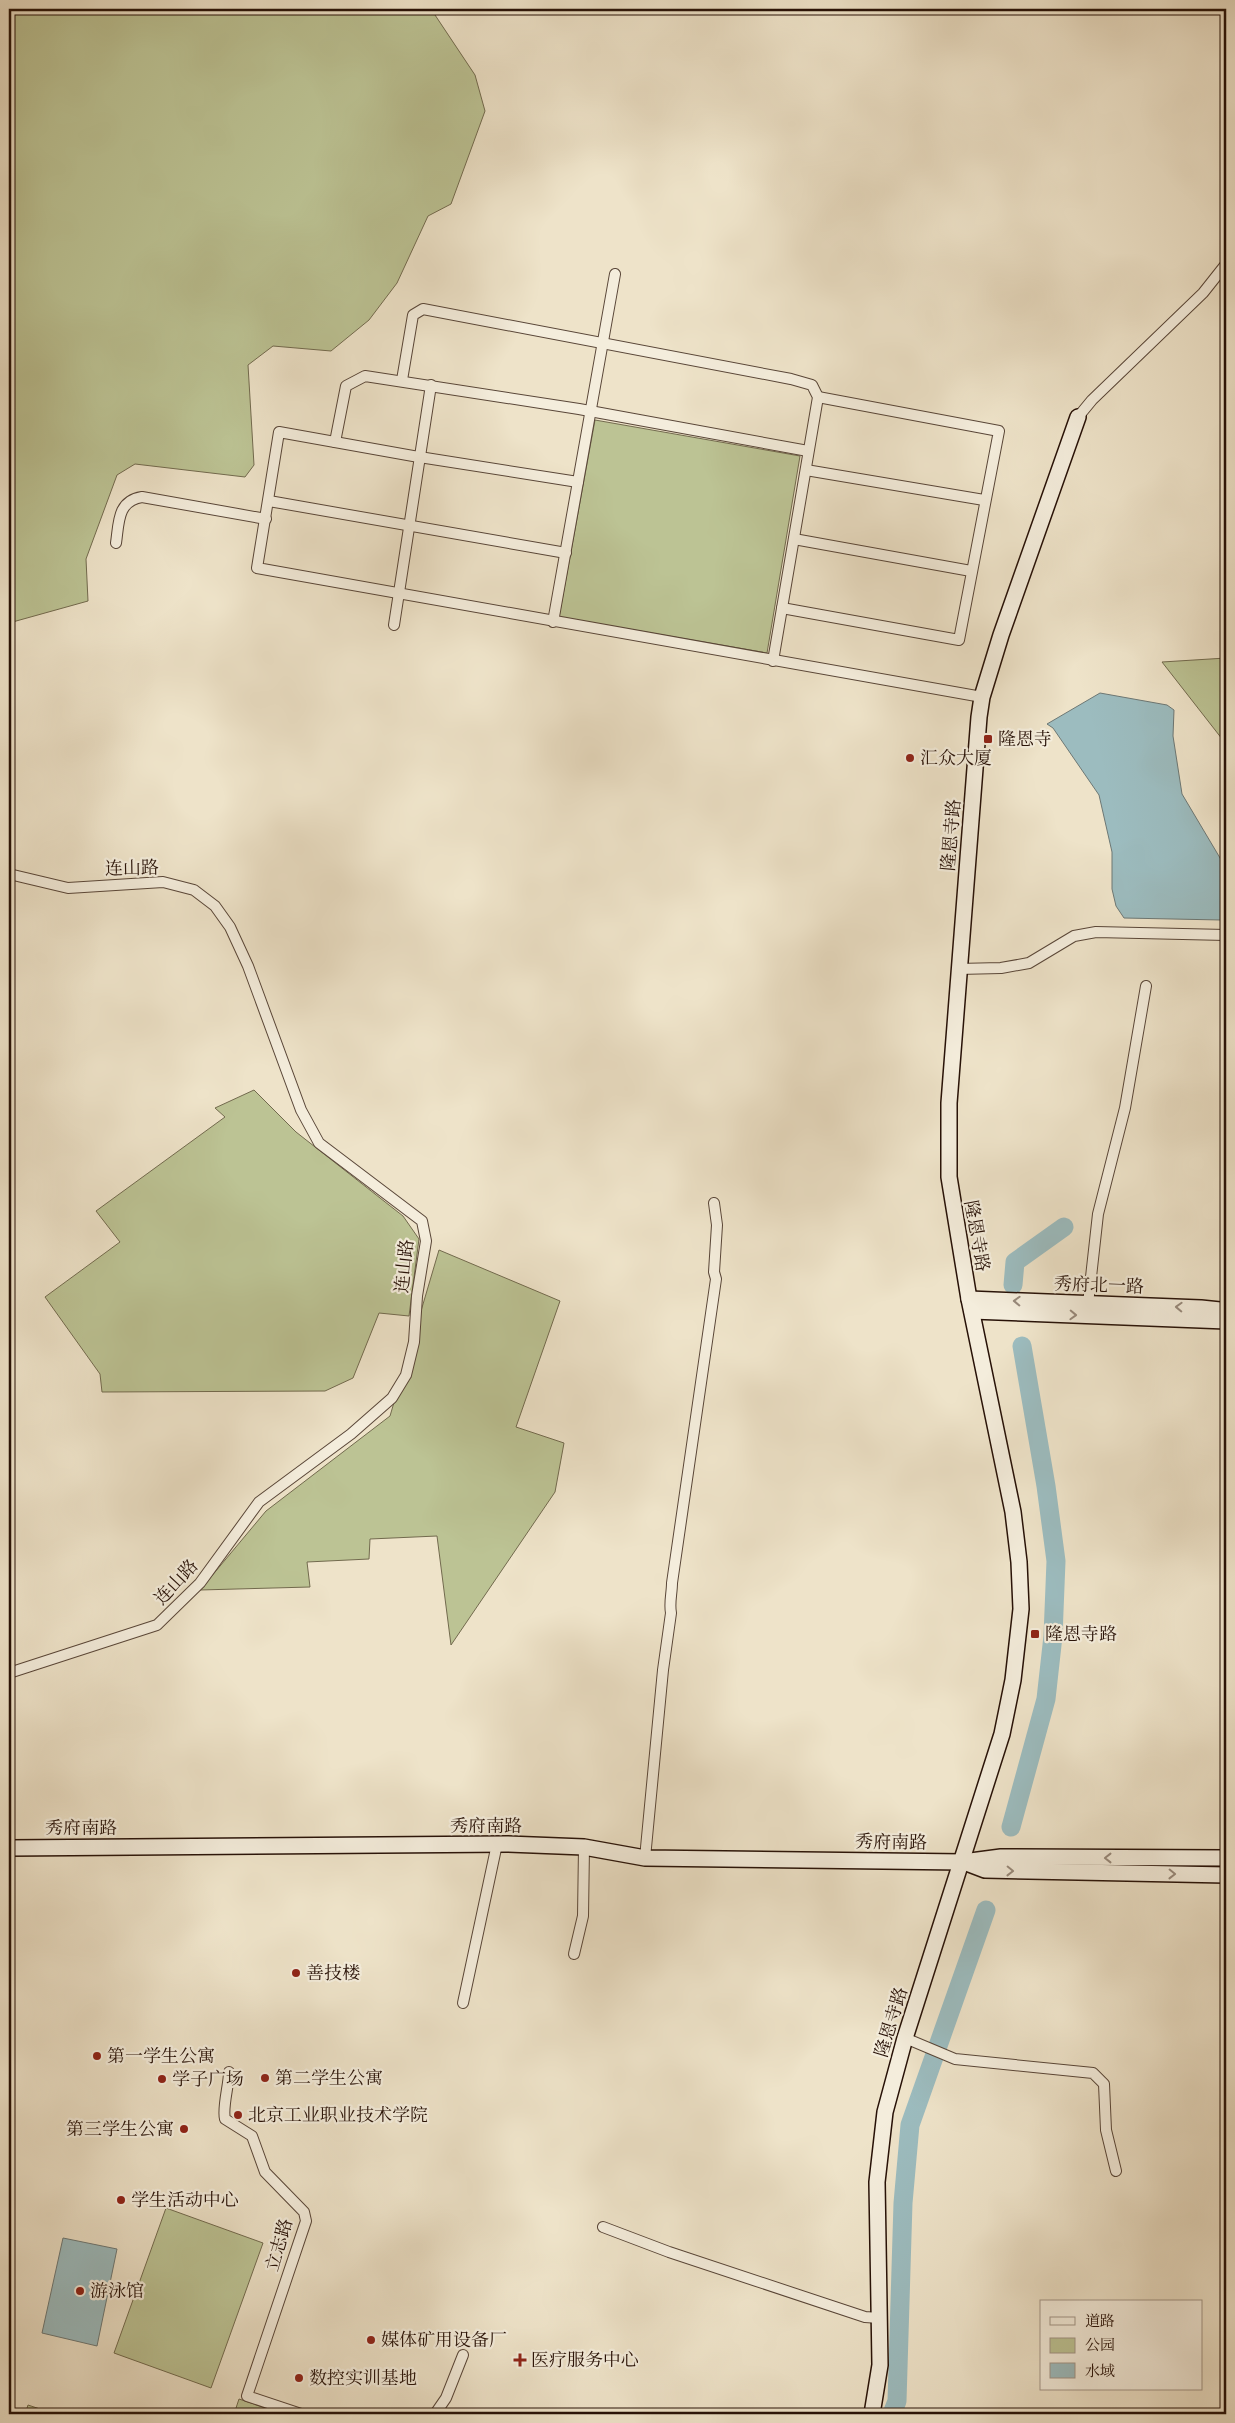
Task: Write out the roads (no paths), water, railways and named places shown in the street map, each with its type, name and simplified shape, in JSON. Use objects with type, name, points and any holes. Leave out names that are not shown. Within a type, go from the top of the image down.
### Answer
[{"type":"street","points":[[1078,417],[1092,400],[1203,293],[1226,264]]},
{"type":"street","points":[[553,622],[615,274]]},
{"type":"street","points":[[402,380],[413,315],[422,309],[603,342],[791,379],[812,385],[818,397],[773,661]]},
{"type":"street","points":[[335,442],[346,386],[365,376],[402,380],[590,411],[808,451]]},
{"type":"street","points":[[394,625],[397,593],[421,457],[431,385]]},
{"type":"street","points":[[782,608],[959,640],[984,500],[999,430],[818,397]]},
{"type":"street","name":"隆恩寺路","points":[[872,2414],[880,2365],[876,2214],[879,2155],[885,2112],[910,2040],[1009,1707],[1021,1608],[1019,1562],[1013,1512],[970,1305],[951,1201],[948,1170],[949,1103],[958,969],[982,697],[1021,573],[1078,417]]},
{"type":"street","points":[[578,482],[279,432],[257,568],[982,697]]},
{"type":"street","points":[[806,470],[984,500]]},
{"type":"street","points":[[116,544],[124,506],[130,499],[142,497],[266,519]]},
{"type":"street","points":[[268,501],[566,553]]},
{"type":"street","points":[[794,539],[972,571]]},
{"type":"street","name":"连山路","points":[[9,874],[68,888],[163,882],[194,890],[215,906],[230,927],[248,966],[301,1110],[319,1143],[422,1221],[426,1241],[417,1296],[414,1342],[406,1375],[392,1398],[351,1434],[259,1502],[200,1583],[157,1625],[9,1673]]},
{"type":"street","points":[[958,969],[1001,968],[1029,963],[1074,936],[1096,932],[1226,935]]},
{"type":"street","points":[[1088,1304],[1098,1214],[1125,1108],[1146,986]]},
{"type":"street","points":[[645,1858],[663,1670],[671,1613],[672,1583],[716,1279],[714,1272],[717,1225],[714,1203]]},
{"type":"street","name":"秀府北一路","points":[[970,1305],[1088,1304],[1200,1308],[1220,1310],[1226,1314]]},
{"type":"street","name":"秀府北一路","points":[[970,1305],[1226,1321]]},
{"type":"street","points":[[463,2003],[498,1844]]},
{"type":"street","name":"秀府南路","points":[[9,1848],[498,1844],[584,1848],[645,1858],[963,1862],[1001,1857],[1226,1858]]},
{"type":"street","points":[[574,1954],[584,1916],[584,1848]]},
{"type":"street","name":"秀府南路","points":[[963,1862],[984,1870],[1226,1875]]},
{"type":"street","points":[[910,2040],[955,2059],[1093,2073],[1104,2084],[1106,2130],[1116,2171]]},
{"type":"street","name":"立志路","points":[[229,2072],[228,2091],[223,2113],[225,2120],[252,2136],[265,2172],[304,2212],[306,2221],[247,2396],[301,2414]]},
{"type":"street","points":[[603,2227],[668,2252],[865,2317],[879,2318]]},
{"type":"street","points":[[435,2414],[446,2398],[463,2354]]},
{"type":"water","points":[[1100,693],[1167,705],[1174,710],[1173,736],[1182,794],[1226,868],[1226,918],[1221,920],[1124,918],[1116,906],[1112,889],[1112,852],[1099,795],[1053,728],[1047,724]]},
{"type":"water","name":"游泳馆","points":[[63,2238],[117,2249],[97,2346],[42,2333]]},
{"type":"waterway","points":[[1013,1285],[1015,1262],[1064,1227]]},
{"type":"waterway","points":[[1011,1827],[1046,1699],[1053,1636],[1056,1561],[1046,1486],[1022,1346]]},
{"type":"waterway","points":[[892,2414],[897,2401],[903,2203],[910,2125],[986,1910]]},
{"type":"place","name":"隆恩寺","points":[[988,739]]},
{"type":"place","name":"汇众大厦","points":[[910,758]]},
{"type":"place","name":"隆恩寺路","points":[[1035,1634]]},
{"type":"place","name":"善技楼","points":[[296,1973]]},
{"type":"place","name":"第一学生公寓","points":[[97,2056]]},
{"type":"place","name":"第二学生公寓","points":[[265,2078]]},
{"type":"place","name":"学子广场","points":[[162,2079]]},
{"type":"place","name":"北京工业职业技术学院","points":[[238,2115]]},
{"type":"place","name":"第三学生公寓","points":[[184,2129]]},
{"type":"place","name":"学生活动中心","points":[[121,2200]]},
{"type":"place","name":"游泳馆","points":[[80,2291]]},
{"type":"place","name":"媒体矿用设备厂","points":[[371,2340]]},
{"type":"place","name":"医疗服务中心","points":[[520,2360]]},
{"type":"place","name":"数控实训基地","points":[[299,2378]]}]
